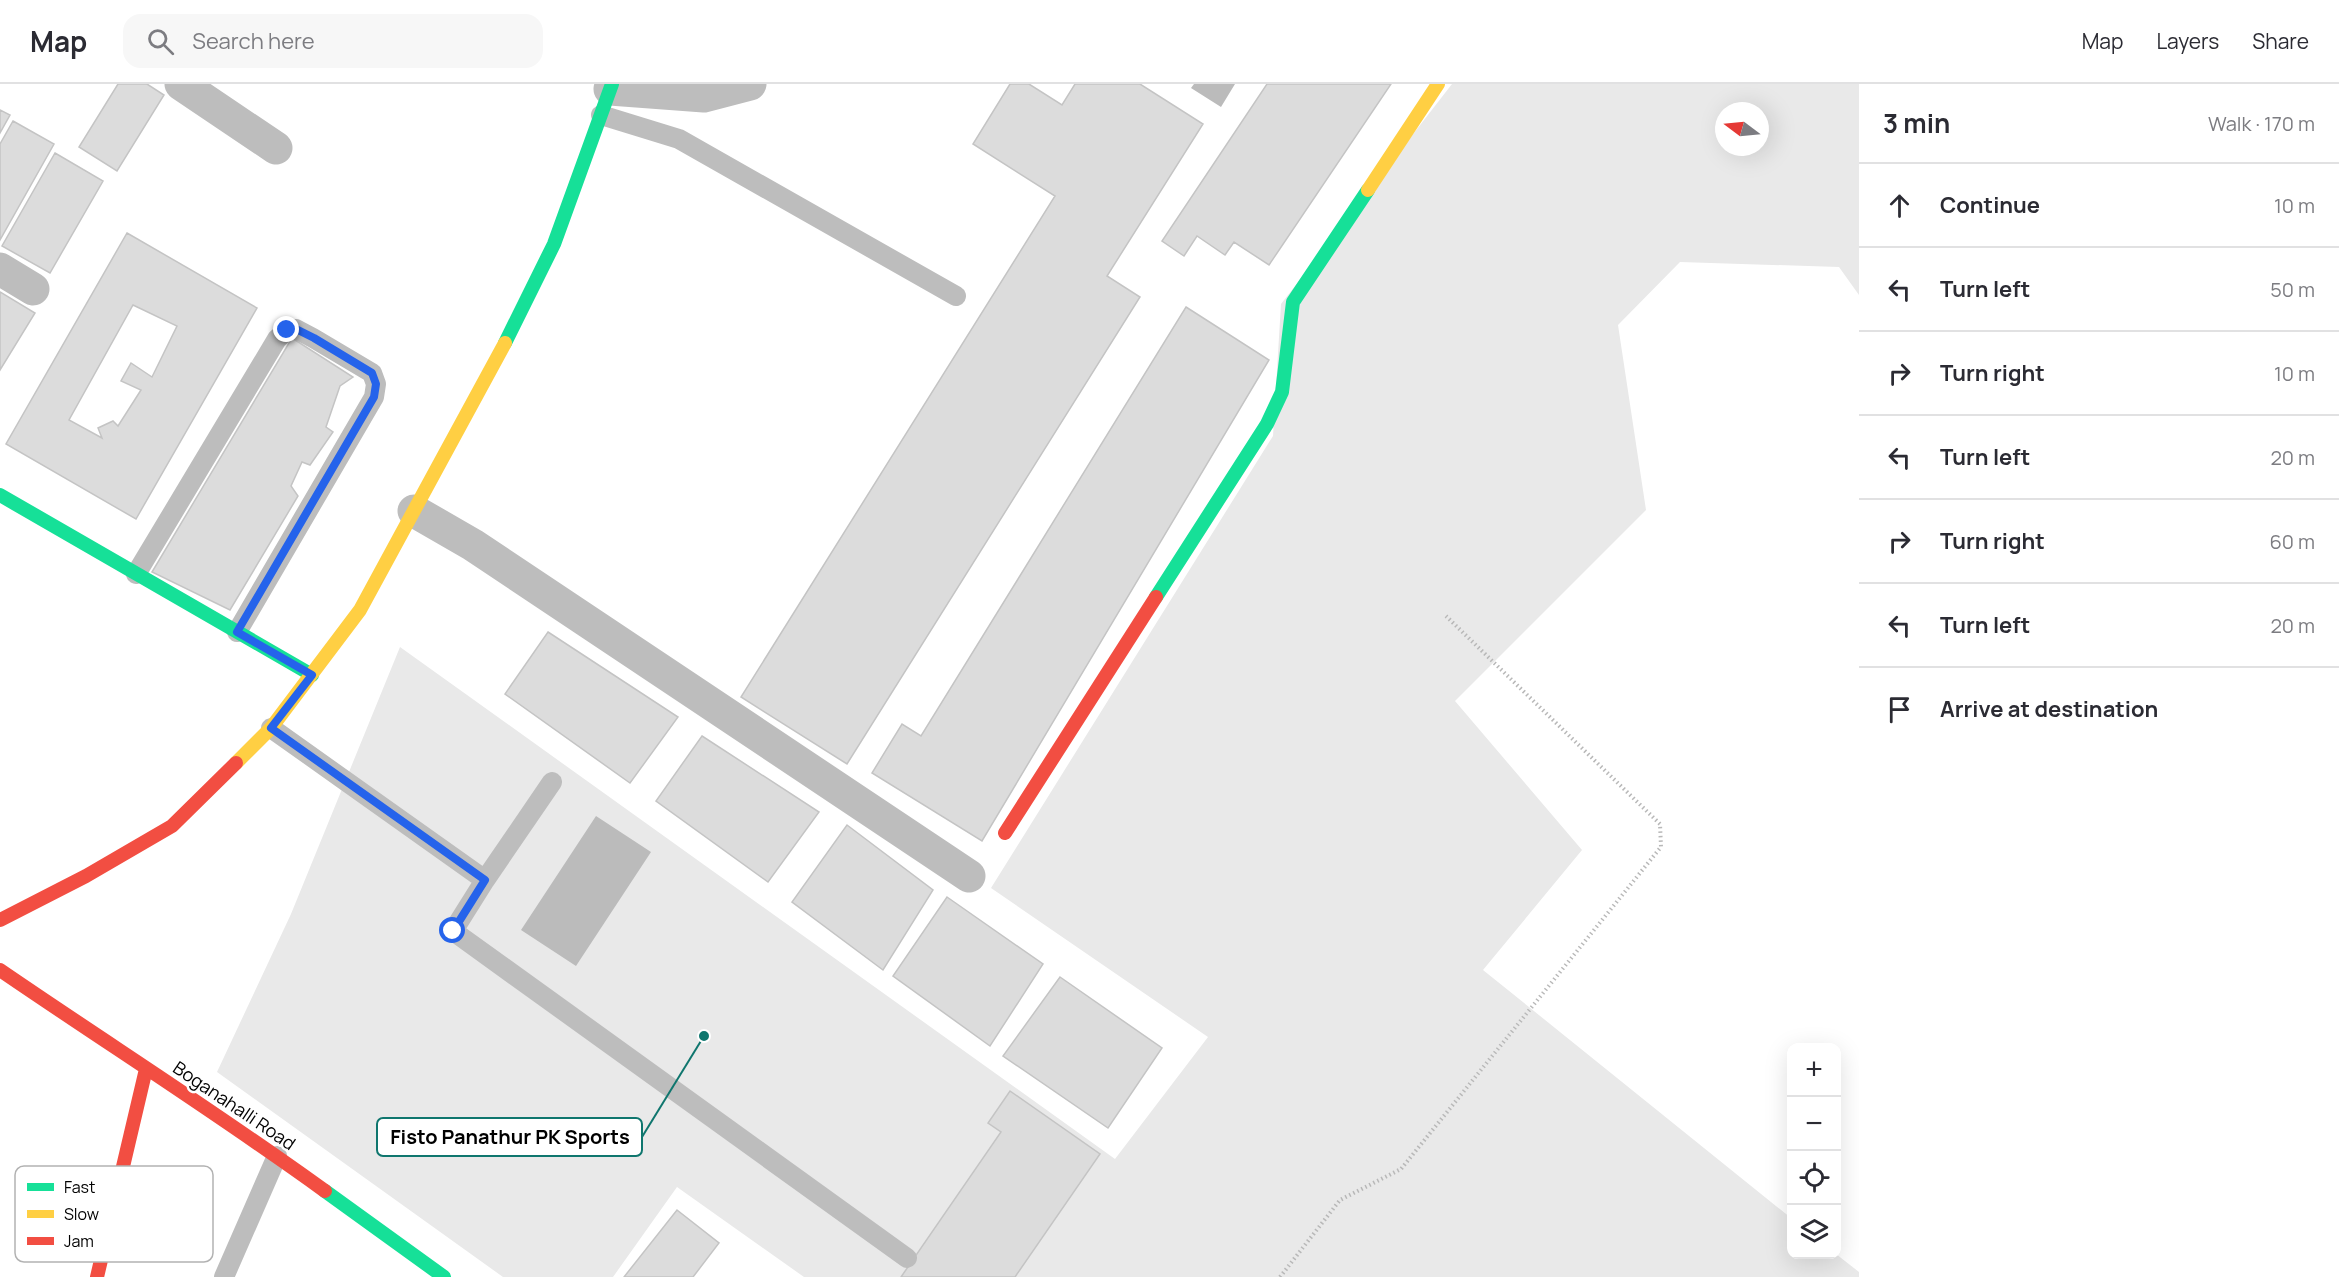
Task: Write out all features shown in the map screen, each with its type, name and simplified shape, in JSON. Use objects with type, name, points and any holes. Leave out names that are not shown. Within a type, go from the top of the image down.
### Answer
[{"type":"street","points":[[182,84],[276,148]]},
{"type":"street","points":[[0,920],[86,876],[172,826],[271,728],[309,673],[360,609],[487,378],[554,244],[608,96],[704,96],[750,84]]},
{"type":"street","points":[[1005,833],[1267,424],[1282,392],[1293,302],[1438,84]]},
{"type":"street","points":[[0,269],[33,289]]},
{"type":"street","points":[[0,495],[309,673]]},
{"type":"street","points":[[414,511],[472,546],[969,876]]},
{"type":"street","name":"Boganahalli Road","points":[[0,970],[278,1156],[444,1277]]},
{"type":"street","points":[[123,1166],[146,1069]]},
{"type":"street","points":[[97,1277],[101,1262]]},
{"type":"lane","points":[[608,96],[679,139],[956,296]]},
{"type":"lane","points":[[136,574],[278,339],[287,330],[296,329],[314,338],[372,373],[376,384],[374,397],[237,632]]},
{"type":"lane","points":[[271,728],[485,880]]},
{"type":"lane","points":[[552,782],[453,931],[906,1258]]},
{"type":"lane","points":[[225,1277],[278,1156]]},
{"type":"path","points":[[1280,1277],[1340,1200],[1401,1169],[1661,847],[1660,824],[1446,616]]},
{"type":"shaded area","points":[[1194,84],[1235,84],[1221,107],[1191,88]]},
{"type":"shaded area","points":[[1452,84],[1859,84],[1859,295],[1839,267],[1680,262],[1618,325],[1646,510],[1455,701],[1582,850],[1483,970],[1787,1215],[1787,1259],[1841,1258],[1859,1272],[1859,1277],[804,1277],[677,1187],[613,1277],[503,1277],[217,1072],[291,914],[400,647],[1115,1159],[1208,1037],[991,888],[1273,436],[1281,304]]},
{"type":"shaded area","points":[[596,816],[651,852],[576,966],[521,930]]},
{"type":"building","points":[[118,84],[147,84],[164,95],[117,171],[79,147]]},
{"type":"building","points":[[1010,84],[1029,84],[1062,105],[1075,84],[1140,84],[1203,124],[1107,276],[1140,297],[847,764],[741,697],[1055,196],[973,144]]},
{"type":"building","points":[[1267,84],[1391,84],[1269,265],[1234,242],[1225,255],[1197,236],[1184,256],[1162,241]]},
{"type":"building","points":[[0,110],[10,115],[0,133]]},
{"type":"building","points":[[13,121],[54,144],[0,240],[0,144]]},
{"type":"building","points":[[55,153],[103,181],[50,273],[2,246]]},
{"type":"building","points":[[127,233],[257,308],[136,519],[6,444]],"holes":[[[133,305],[177,326],[152,377],[131,363],[121,381],[141,390],[118,426],[113,421],[98,428],[102,438],[69,420]]]},
{"type":"building","points":[[0,292],[35,313],[0,370]]},
{"type":"building","points":[[1186,307],[1269,360],[982,841],[872,773],[902,724],[921,736]]},
{"type":"building","points":[[292,338],[353,377],[340,386],[326,427],[333,432],[310,465],[302,462],[291,486],[298,496],[230,610],[152,572]]},
{"type":"building","points":[[548,632],[678,717],[630,783],[505,694]]},
{"type":"building","points":[[702,736],[819,812],[768,882],[656,801]]},
{"type":"building","points":[[847,825],[933,890],[883,970],[792,902]]},
{"type":"building","points":[[947,897],[1043,964],[990,1046],[893,976]]},
{"type":"building","points":[[1060,977],[1162,1048],[1108,1128],[1003,1056]]},
{"type":"building","points":[[1010,1091],[1100,1154],[1015,1277],[901,1277],[1001,1132],[988,1123]]},
{"type":"building","points":[[677,1210],[719,1243],[693,1277],[624,1277]]},
{"type":"traffic: fast","points":[[505,343],[554,244],[612,84]]},
{"type":"traffic: fast","points":[[1156,597],[1267,424],[1282,392],[1293,302],[1368,190]]},
{"type":"traffic: fast","points":[[0,495],[312,675]]},
{"type":"traffic: fast","points":[[325,1191],[444,1277]]},
{"type":"traffic: slow","points":[[1368,190],[1438,84]]},
{"type":"traffic: slow","points":[[236,763],[271,728],[360,610],[505,343]]},
{"type":"traffic: jam","points":[[1005,833],[1156,597]]},
{"type":"traffic: jam","points":[[0,920],[86,876],[172,826],[236,763]]},
{"type":"traffic: jam","points":[[0,970],[325,1191]]},
{"type":"traffic: jam","points":[[123,1166],[146,1069]]},
{"type":"traffic: jam","points":[[97,1277],[101,1262]]},
{"type":"place","name":"Fisto Panathur PK Sports","points":[[704,1036]]},
{"type":"route","points":[[287,330],[296,329],[314,338],[372,373],[376,384],[374,397],[237,632],[312,675],[271,728],[485,880],[453,931]]}]
